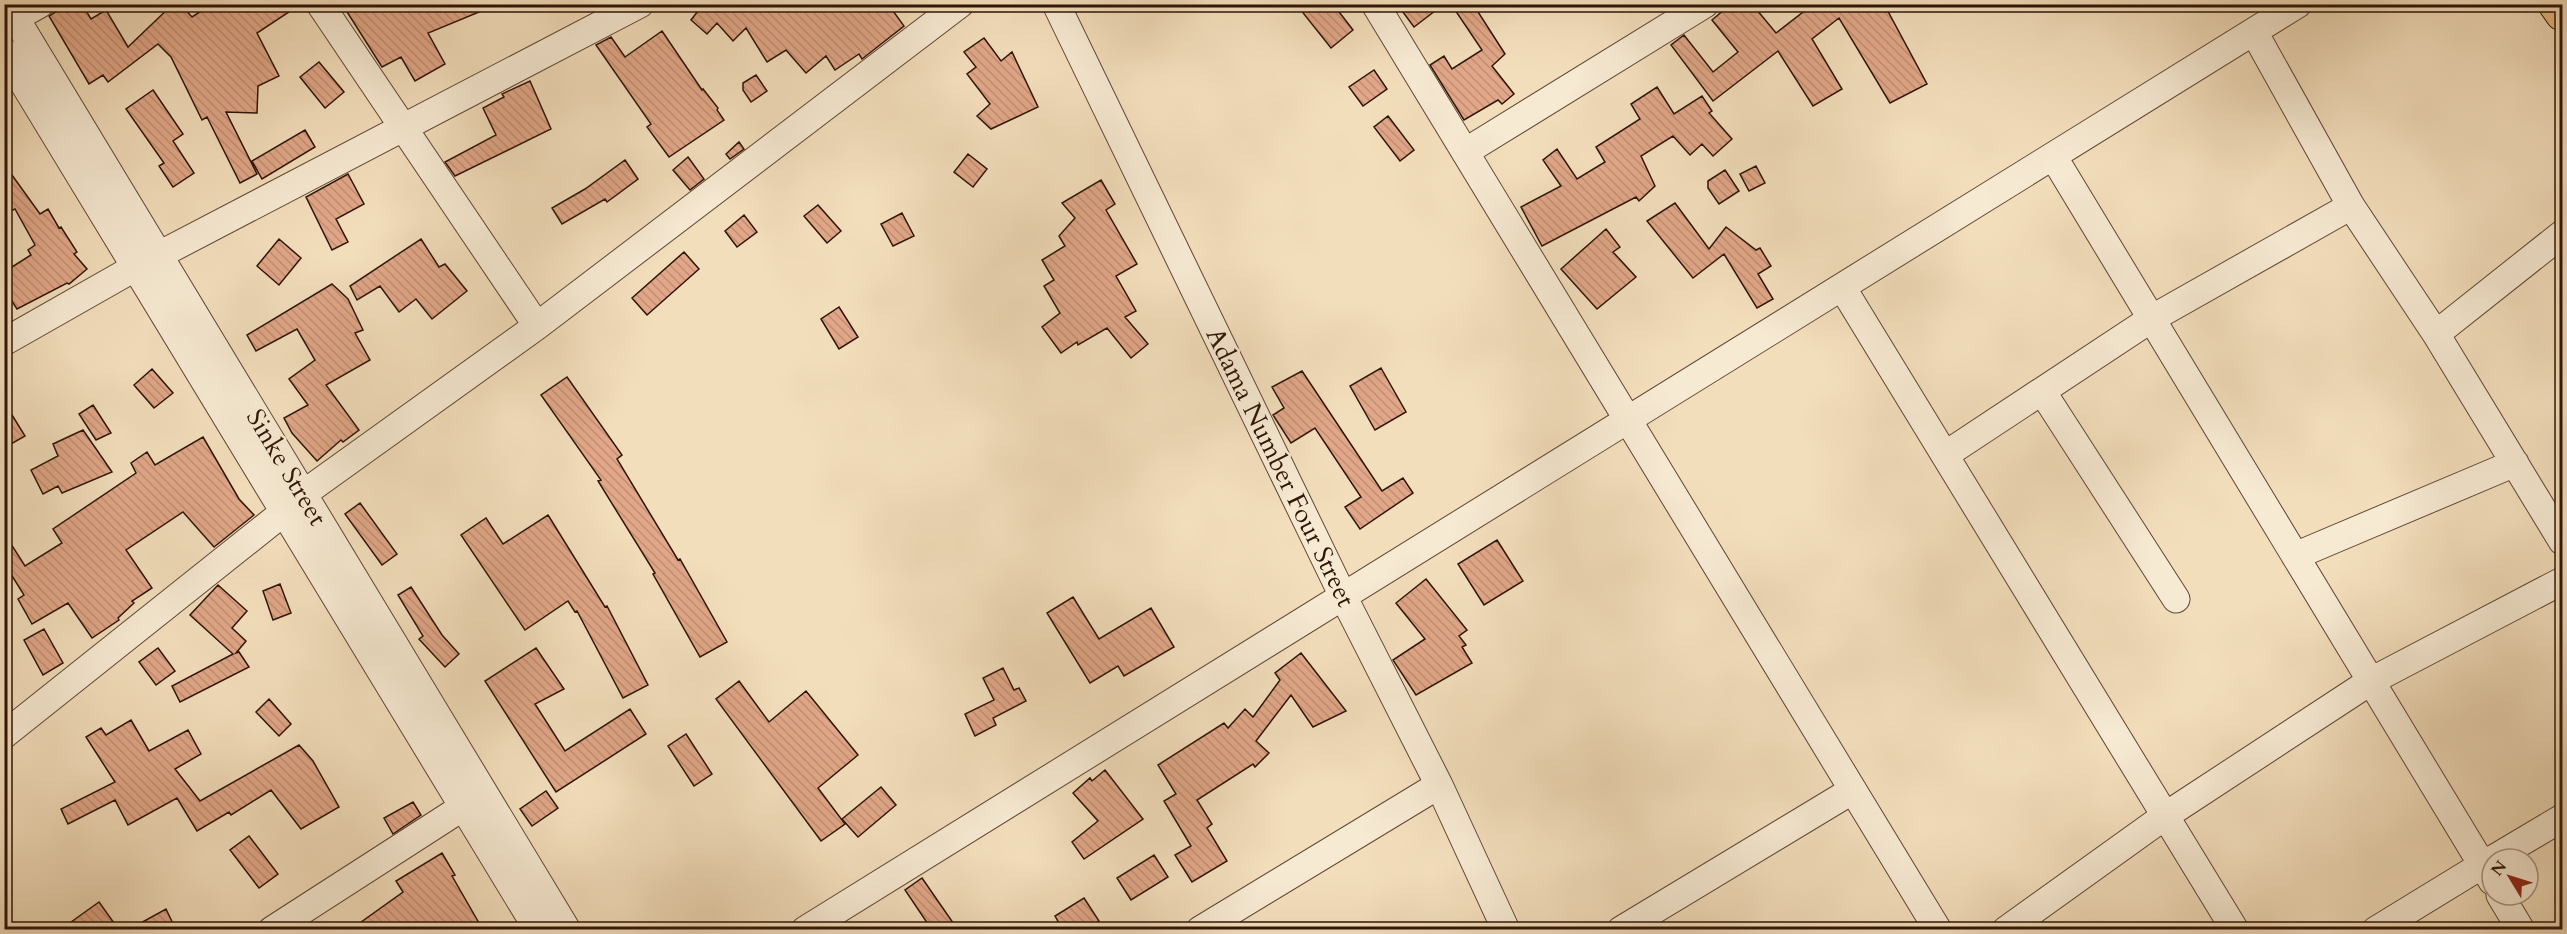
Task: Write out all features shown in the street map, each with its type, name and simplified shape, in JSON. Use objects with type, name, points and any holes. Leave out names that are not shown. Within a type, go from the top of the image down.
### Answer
[{"type":"main road","points":[[2555,4],[2562,14]]},
{"type":"street","points":[[11,11],[40,4]]},
{"type":"street","points":[[320,4],[537,326]]},
{"type":"street","points":[[4,342],[147,261],[640,4]]},
{"type":"street","points":[[4,735],[294,503],[537,326],[960,4]]},
{"type":"street","name":"Adama Number Four Street","points":[[1056,4],[1343,596],[1439,786],[1506,930]]},
{"type":"street","points":[[1375,4],[1938,930]]},
{"type":"street","points":[[1465,152],[1705,4]]},
{"type":"street","points":[[805,930],[2298,4]]},
{"type":"street","name":"Sinke Street","points":[[11,11],[147,261],[294,503],[567,930]]},
{"type":"street","points":[[2254,32],[2351,206],[2436,334],[2562,541]]},
{"type":"street","name":"Sinke Street","points":[[4,51],[147,261]]},
{"type":"street","points":[[2053,156],[2370,681],[2480,851]]},
{"type":"street","points":[[1945,455],[2151,319],[2351,206]]},
{"type":"street","points":[[2436,334],[2562,234]]},
{"type":"street","points":[[1842,287],[2235,930]]},
{"type":"street","points":[[2042,391],[2176,599]]},
{"type":"street","points":[[2295,556],[2515,463]]},
{"type":"street","name":"Sinke Street","points":[[294,503],[463,807],[537,930]]},
{"type":"street","points":[[2006,930],[2165,816],[2370,681],[2562,581]]},
{"type":"street","points":[[1200,930],[1439,786]]},
{"type":"street","points":[[1621,930],[1853,790]]},
{"type":"street","points":[[272,930],[463,807]]},
{"type":"street","points":[[2518,847],[2562,818]]},
{"type":"street","points":[[2376,930],[2480,872]]},
{"type":"street","points":[[2507,907],[2521,930]]},
{"type":"building","points":[[68,4],[82,4],[91,19],[106,10],[128,47],[173,4],[180,4],[192,17],[212,4],[301,4],[257,33],[279,76],[258,86],[257,113],[226,112],[257,174],[240,183],[207,117],[202,120],[171,57],[158,44],[108,82],[103,75],[89,84],[49,16]]},
{"type":"building","points":[[342,4],[496,5],[428,33],[445,64],[415,81],[401,57],[382,67]]},
{"type":"building","points":[[701,4],[888,4],[904,26],[862,59],[859,54],[835,70],[826,56],[806,73],[786,50],[767,62],[746,28],[733,41],[717,23],[707,34],[691,20],[702,6]]},
{"type":"building","points":[[1296,4],[1333,4],[1353,30],[1331,48]]},
{"type":"building","points":[[1397,4],[1444,4],[1414,27]]},
{"type":"building","points":[[1451,4],[1473,4],[1505,54],[1492,66],[1514,94],[1502,104],[1498,100],[1464,120],[1430,65],[1444,56],[1452,69],[1482,50]]},
{"type":"building","points":[[1731,4],[1752,4],[1776,33],[1803,12],[1798,4],[1884,4],[1927,84],[1890,103],[1839,18],[1812,39],[1842,89],[1813,106],[1778,51],[1713,101],[1671,45],[1684,35],[1713,72],[1738,52],[1712,20]]},
{"type":"building","points":[[662,31],[702,90],[718,108],[724,120],[669,157],[647,127],[651,124],[596,45],[611,37],[625,57]]},
{"type":"building","points":[[984,38],[1001,61],[1012,52],[1038,107],[991,129],[977,116],[990,104],[967,74],[976,67],[964,52]]},
{"type":"building","points":[[319,62],[344,92],[325,108],[300,77]]},
{"type":"building","points":[[1374,70],[1387,89],[1363,106],[1349,87]]},
{"type":"building","points":[[756,75],[767,91],[751,102],[743,90],[743,83]]},
{"type":"building","points":[[530,81],[551,129],[455,176],[445,162],[496,135],[483,108],[504,97],[502,94]]},
{"type":"building","points":[[1657,87],[1674,114],[1702,96],[1712,111],[1709,113],[1732,139],[1713,156],[1702,144],[1690,155],[1673,136],[1641,156],[1655,186],[1639,201],[1636,197],[1542,246],[1521,207],[1561,186],[1543,160],[1557,149],[1577,179],[1605,162],[1596,147],[1640,119],[1631,104]]},
{"type":"building","points":[[153,90],[183,134],[173,141],[194,173],[173,187],[159,166],[164,163],[126,109]]},
{"type":"building","points":[[1388,116],[1414,150],[1400,161],[1374,127]]},
{"type":"building","points":[[305,130],[315,147],[262,179],[252,161]]},
{"type":"building","points":[[739,142],[744,149],[730,159],[726,154]]},
{"type":"building","points":[[968,154],[987,169],[973,187],[954,172]]},
{"type":"building","points":[[688,157],[704,179],[690,190],[673,170]]},
{"type":"building","points":[[625,160],[638,179],[607,202],[605,199],[562,224],[552,208],[585,189]]},
{"type":"building","points":[[4,164],[40,214],[48,209],[77,252],[74,254],[87,269],[69,284],[17,309],[4,289],[4,272],[31,255],[28,250],[35,245],[15,209],[4,214]]},
{"type":"building","points":[[1756,166],[1765,183],[1749,191],[1740,174]]},
{"type":"building","points":[[1725,170],[1739,191],[1719,204],[1708,188],[1708,181]]},
{"type":"building","points":[[348,174],[364,204],[336,219],[348,242],[332,250],[306,197]]},
{"type":"building","points":[[1101,180],[1115,204],[1106,210],[1137,264],[1116,276],[1136,311],[1125,317],[1148,344],[1131,358],[1107,328],[1078,345],[1077,342],[1061,353],[1042,327],[1060,313],[1044,286],[1054,280],[1042,260],[1065,246],[1059,236],[1075,218],[1062,203]]},
{"type":"building","points":[[1675,203],[1709,249],[1726,227],[1756,250],[1760,248],[1771,266],[1758,274],[1773,299],[1757,308],[1724,254],[1693,278],[1647,221]]},
{"type":"building","points":[[818,205],[841,231],[827,243],[804,216]]},
{"type":"building","points":[[902,213],[914,236],[893,246],[881,224]]},
{"type":"building","points":[[744,215],[757,232],[737,247],[725,231]]},
{"type":"building","points":[[1606,229],[1620,247],[1613,252],[1636,277],[1597,309],[1561,269]]},
{"type":"building","points":[[279,239],[301,258],[279,285],[257,266]]},
{"type":"building","points":[[421,239],[439,267],[445,264],[467,291],[432,319],[416,299],[399,312],[380,286],[357,300],[350,286]]},
{"type":"building","points":[[684,252],[699,269],[647,315],[632,298]]},
{"type":"building","points":[[332,284],[348,299],[363,330],[355,333],[370,360],[326,385],[359,430],[343,442],[341,440],[317,461],[292,433],[284,418],[308,405],[289,379],[315,360],[297,329],[256,351],[247,335]]},
{"type":"building","points":[[839,307],[858,337],[839,349],[821,319]]},
{"type":"building","points":[[1381,368],[1406,412],[1375,430],[1350,386]]},
{"type":"building","points":[[152,369],[173,393],[154,408],[134,385]]},
{"type":"building","points":[[1302,371],[1382,491],[1403,478],[1413,493],[1360,529],[1345,507],[1361,497],[1315,428],[1291,443],[1273,415],[1284,408],[1272,387]]},
{"type":"building","points":[[567,377],[622,455],[617,459],[678,560],[680,559],[727,642],[700,657],[653,574],[655,573],[598,481],[601,480],[541,395]]},
{"type":"building","points":[[4,402],[25,436],[4,448]]},
{"type":"building","points":[[93,405],[111,433],[96,440],[79,414]]},
{"type":"building","points":[[83,430],[112,472],[62,493],[58,486],[43,494],[31,470],[58,456],[53,444]]},
{"type":"building","points":[[203,437],[239,499],[254,515],[214,547],[183,512],[126,550],[152,588],[132,601],[134,603],[118,618],[119,620],[92,638],[68,603],[32,624],[18,599],[24,595],[4,563],[4,533],[25,566],[62,543],[53,529],[136,473],[131,463],[147,452],[155,465]]},
{"type":"building","points":[[360,503],[397,554],[382,565],[345,514]]},
{"type":"building","points":[[548,515],[605,607],[607,606],[648,685],[623,698],[577,611],[575,612],[568,601],[525,630],[461,535],[486,518],[503,544]]},
{"type":"building","points":[[1497,540],[1523,581],[1484,605],[1458,564]]},
{"type":"building","points":[[1426,579],[1467,630],[1459,636],[1466,645],[1462,647],[1472,663],[1416,695],[1393,660],[1425,639],[1396,603]]},
{"type":"building","points":[[280,584],[291,613],[273,620],[263,591]]},
{"type":"building","points":[[218,585],[247,611],[232,628],[246,641],[236,653],[239,652],[249,667],[180,702],[172,686],[233,654],[190,615]]},
{"type":"building","points":[[411,587],[442,635],[459,654],[445,667],[419,639],[423,636],[398,595]]},
{"type":"building","points":[[1073,597],[1099,639],[1151,608],[1174,647],[1124,676],[1118,666],[1090,683],[1047,613]]},
{"type":"building","points":[[44,629],[63,663],[43,675],[24,640]]},
{"type":"building","points":[[158,648],[175,671],[156,685],[139,662]]},
{"type":"building","points":[[536,648],[564,689],[535,704],[565,751],[630,709],[646,734],[556,792],[485,681]]},
{"type":"building","points":[[1301,653],[1346,711],[1313,727],[1291,695],[1256,741],[1269,753],[1255,767],[1253,764],[1197,800],[1212,824],[1207,828],[1227,861],[1192,882],[1175,855],[1191,846],[1164,801],[1176,794],[1158,765],[1224,723],[1228,728],[1245,709],[1253,717],[1280,680],[1275,673]]},
{"type":"building","points":[[1003,668],[1014,690],[1019,688],[1026,701],[993,718],[996,725],[975,736],[965,714],[994,700],[983,678]]},
{"type":"building","points":[[739,681],[769,722],[806,691],[858,755],[818,788],[845,824],[821,841],[716,699]]},
{"type":"building","points":[[269,699],[291,724],[279,736],[256,712]]},
{"type":"building","points":[[131,720],[149,751],[188,730],[201,754],[175,769],[200,801],[299,745],[313,761],[339,807],[301,829],[271,790],[231,815],[229,812],[197,831],[177,798],[128,825],[115,800],[68,824],[61,809],[115,782],[86,737],[101,728],[106,735]]},
{"type":"building","points":[[686,734],[712,774],[694,786],[668,746]]},
{"type":"building","points":[[1105,770],[1143,819],[1084,859],[1072,842],[1098,821],[1073,793],[1090,778],[1092,781]]},
{"type":"building","points":[[881,787],[896,805],[858,837],[842,819]]},
{"type":"building","points":[[546,791],[558,808],[532,826],[520,809]]},
{"type":"building","points":[[413,802],[421,815],[393,834],[384,818]]},
{"type":"building","points":[[249,836],[278,874],[259,888],[230,850]]},
{"type":"building","points":[[442,853],[455,875],[452,876],[483,930],[350,930],[403,892],[396,881]]},
{"type":"building","points":[[1154,855],[1168,877],[1131,900],[1117,878]]},
{"type":"building","points":[[922,878],[958,930],[932,930],[905,890]]},
{"type":"building","points":[[1084,898],[1099,921],[1085,930],[1063,930],[1055,916]]},
{"type":"building","points":[[99,902],[119,930],[60,930]]},
{"type":"building","points":[[166,909],[176,930],[128,930]]}]
